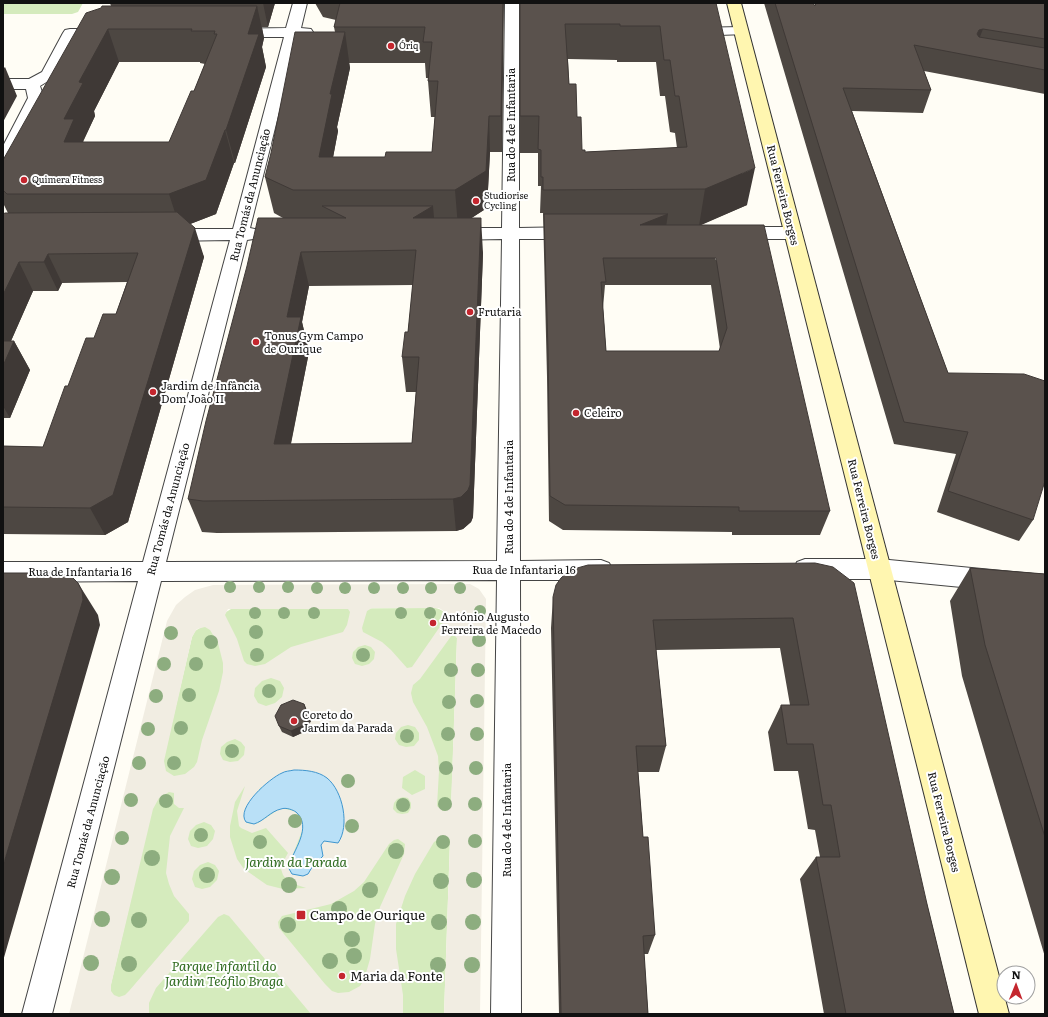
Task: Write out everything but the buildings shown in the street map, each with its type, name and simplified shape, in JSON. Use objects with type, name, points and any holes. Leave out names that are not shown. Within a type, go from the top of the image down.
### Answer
[{"type":"main road","name":"Rua Ferreira Borges","points":[[734,3],[994,1014]]},
{"type":"street","name":"Rua Tomás da Anunciação","points":[[37,1014],[300,3]]},
{"type":"street","name":"Rua do 4 de Infantaria","points":[[506,1014],[511,234],[518,32],[512,3]]},
{"type":"street","points":[[3,84],[32,84],[48,75],[70,33],[98,27],[117,33]]},
{"type":"street","points":[[678,32],[741,31]]},
{"type":"street","points":[[220,33],[322,32]]},
{"type":"street","points":[[496,32],[518,32]]},
{"type":"street","points":[[3,162],[36,98],[32,84]]},
{"type":"street","points":[[433,234],[593,233]]},
{"type":"street","points":[[717,233],[793,233]]},
{"type":"street","points":[[154,235],[271,234]]},
{"type":"street","points":[[787,569],[879,569],[1045,585]]},
{"type":"street","name":"Rua de Infantaria 16","points":[[3,572],[625,570]]},
{"type":"green space","points":[[3,3],[83,3],[78,12],[72,14],[3,14]]},
{"type":"green space","name":"Jardim da Parada","points":[[231,609],[439,609],[446,615],[457,638],[444,1014],[104,1014],[192,637],[195,631]]},
{"type":"shaded area","points":[[470,584],[479,589],[486,599],[480,1014],[444,1014],[450,840],[448,837],[443,836],[434,842],[415,874],[405,896],[396,924],[396,949],[403,995],[403,1014],[311,1014],[229,916],[224,914],[218,917],[156,988],[149,1003],[149,1014],[69,1014],[167,621],[176,605],[185,597],[195,590],[213,585]],"holes":[[[372,608],[439,608],[445,612],[446,618],[412,667],[407,668],[382,642],[363,632],[362,628],[367,611]],[[228,609],[348,609],[350,612],[347,625],[343,632],[291,647],[265,664],[255,666],[247,664],[244,661],[237,639],[225,615]],[[205,627],[210,630],[218,643],[223,663],[223,672],[219,691],[202,740],[197,762],[194,767],[185,774],[174,776],[166,771],[164,761],[192,637],[197,629]],[[452,635],[454,635],[457,638],[451,804],[448,809],[443,811],[437,806],[439,771],[438,756],[427,727],[413,702],[411,693],[413,685],[420,679]],[[365,645],[371,647],[375,652],[374,659],[369,664],[362,666],[355,664],[352,658],[353,652],[358,647]],[[271,678],[280,681],[284,688],[282,697],[275,703],[266,706],[258,703],[254,696],[255,688],[262,681]],[[408,725],[415,727],[419,733],[419,740],[414,746],[406,747],[399,745],[395,739],[396,733],[401,727]],[[235,739],[241,742],[245,747],[244,755],[238,761],[230,762],[223,760],[220,754],[221,747],[227,742]],[[415,770],[425,776],[425,789],[412,795],[402,788],[403,777]],[[245,786],[237,811],[239,826],[252,833],[266,828],[288,853],[282,864],[281,869],[283,875],[287,880],[294,884],[306,888],[283,889],[267,885],[244,869],[237,859],[230,837],[230,826],[235,802]],[[261,787],[341,838],[324,841],[321,845],[320,859],[315,862],[288,867],[302,831],[303,822],[300,816],[294,811],[281,808],[258,823],[250,824],[246,822],[245,810]],[[169,792],[174,793],[174,804],[179,808],[184,808],[170,836],[166,873],[174,896],[189,914],[189,921],[125,995],[119,997],[114,995],[111,991],[111,985],[153,809],[159,798]],[[403,797],[408,798],[411,803],[411,808],[408,813],[397,813],[393,809],[394,803],[397,799]],[[204,822],[211,825],[215,831],[213,839],[207,846],[198,848],[191,846],[188,839],[190,831],[196,825]],[[398,839],[405,844],[404,854],[380,907],[375,924],[370,959],[364,980],[360,986],[349,992],[338,993],[332,991],[325,984],[279,928],[278,922],[282,916],[331,904],[354,891],[364,882],[389,844]],[[208,862],[215,865],[219,871],[217,880],[210,887],[202,889],[195,887],[192,879],[194,871],[200,865]]]},
{"type":"water","points":[[294,770],[316,772],[327,778],[333,784],[341,800],[344,818],[344,828],[338,843],[324,841],[321,845],[323,856],[315,862],[308,874],[303,876],[292,874],[288,867],[302,832],[303,825],[301,818],[296,812],[283,808],[254,824],[246,822],[244,816],[245,809],[249,802],[262,787],[283,772]]},
{"type":"place","name":"Óriq","points":[[391,46]]},
{"type":"place","name":"Quimera Fitness","points":[[24,180]]},
{"type":"place","name":"Studiorise Cycling","points":[[476,201]]},
{"type":"place","name":"Frutaria","points":[[470,312]]},
{"type":"place","name":"Tonus Gym Campo de Ourique","points":[[256,342]]},
{"type":"place","name":"Jardim de Infância Dom João II","points":[[153,392]]},
{"type":"place","name":"Celeiro","points":[[576,413]]},
{"type":"place","name":"António Augusto Ferreira de Macedo","points":[[433,623]]},
{"type":"place","name":"Coreto do Jardim da Parada","points":[[294,721]]},
{"type":"place","name":"Campo de Ourique","points":[[301,915]]},
{"type":"place","name":"Maria da Fonte","points":[[342,976]]},
{"type":"park label","name":"Parque Infantil do Jardim Teófilo Braga","points":[[224,974]]}]
